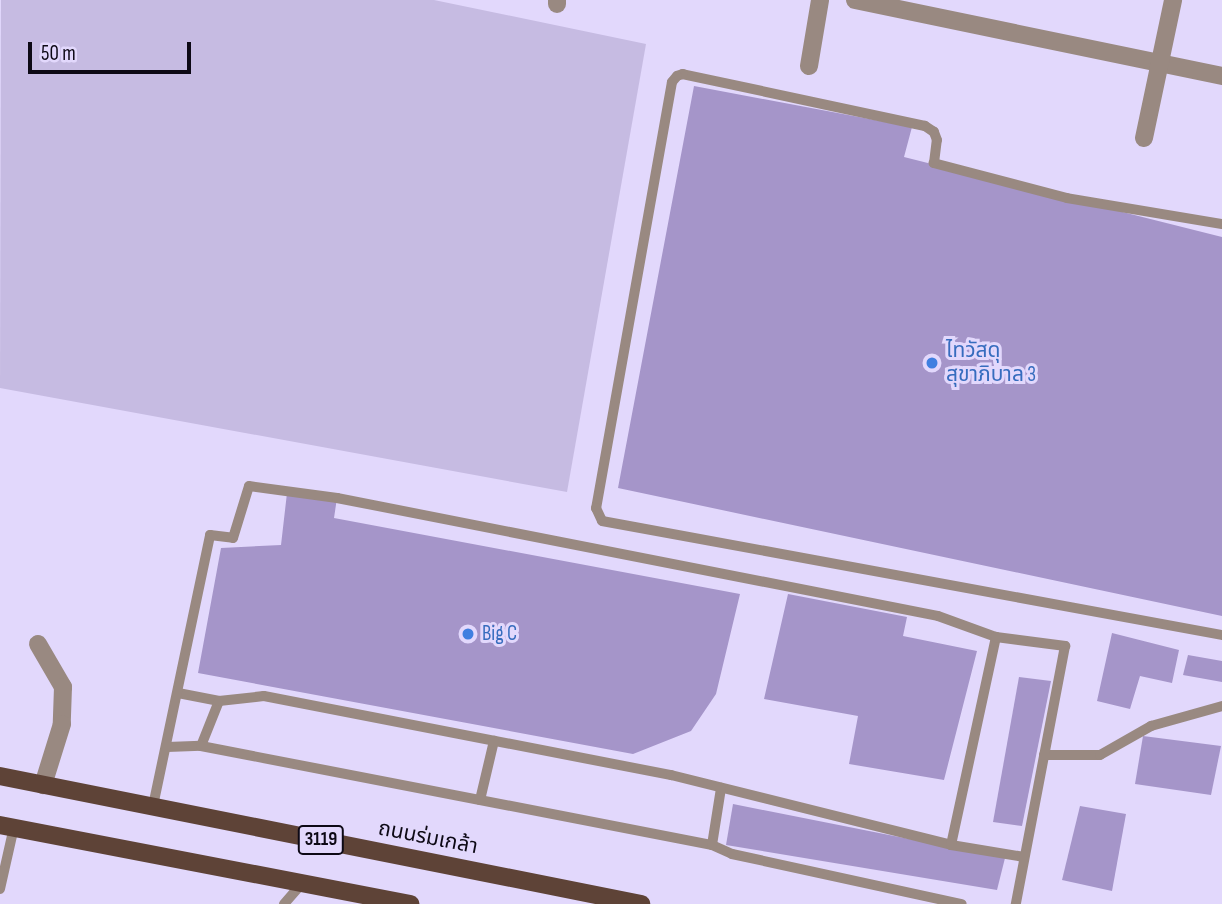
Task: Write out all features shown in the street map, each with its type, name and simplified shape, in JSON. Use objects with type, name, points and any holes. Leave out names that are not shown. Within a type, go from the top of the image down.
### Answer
[{"type":"main road","name":"ถนนร่มเกล้า","points":[[0,776],[641,904]]},
{"type":"main road","name":"3119","points":[[7,826],[302,883],[365,900],[410,904]]},
{"type":"street","points":[[809,66],[820,0]]},
{"type":"street","points":[[855,0],[1222,76]]},
{"type":"street","points":[[1144,138],[1173,0]]},
{"type":"street","points":[[38,644],[62,687],[62,724],[43,785]]},
{"type":"lane","points":[[1222,224],[1067,198],[934,163],[937,140],[934,132],[925,126],[683,74],[677,76],[672,82],[596,508],[602,521],[1222,635]]},
{"type":"lane","points":[[153,806],[210,535],[233,538],[249,486],[337,498],[938,616],[996,637],[1065,646],[1016,904]]},
{"type":"lane","points":[[951,845],[996,637]]},
{"type":"lane","points":[[178,693],[219,701],[264,696],[721,788],[951,845],[1024,857]]},
{"type":"lane","points":[[201,746],[219,701]]},
{"type":"lane","points":[[1044,755],[1100,755],[1151,726],[1222,706]]},
{"type":"lane","points":[[480,800],[494,741]]},
{"type":"lane","points":[[167,747],[201,746],[712,845],[732,854],[961,904]]},
{"type":"lane","points":[[712,845],[721,788]]},
{"type":"lane","points":[[0,889],[7,826]]},
{"type":"lane","points":[[284,904],[302,883]]},
{"type":"shaded area","points":[[1,0],[434,0],[646,44],[567,492],[0,388]]},
{"type":"building","name":"ไทวัสดุ สุขาภิบาล 3","points":[[694,86],[912,127],[904,157],[1222,237],[1222,616],[618,488]]},
{"type":"building","name":"Big C","points":[[287,493],[337,498],[334,518],[740,594],[716,694],[691,731],[633,754],[198,673],[221,548],[281,545]]},
{"type":"building","points":[[788,594],[907,617],[903,636],[977,651],[944,780],[849,764],[858,716],[764,699]]},
{"type":"building","points":[[1112,633],[1179,650],[1172,683],[1140,676],[1130,709],[1097,701]]},
{"type":"building","points":[[1188,655],[1222,661],[1222,682],[1183,675]]},
{"type":"building","points":[[1019,677],[1051,681],[1022,826],[993,822]]},
{"type":"building","points":[[1143,736],[1221,746],[1211,795],[1135,784]]},
{"type":"building","points":[[733,804],[1005,858],[997,890],[726,845]]},
{"type":"building","points":[[1080,806],[1126,814],[1112,891],[1062,880]]},
{"type":"place","name":"ไทวัสดุ สุขาภิบาล 3","points":[[932,363]]},
{"type":"place","name":"Big C","points":[[468,634]]}]
